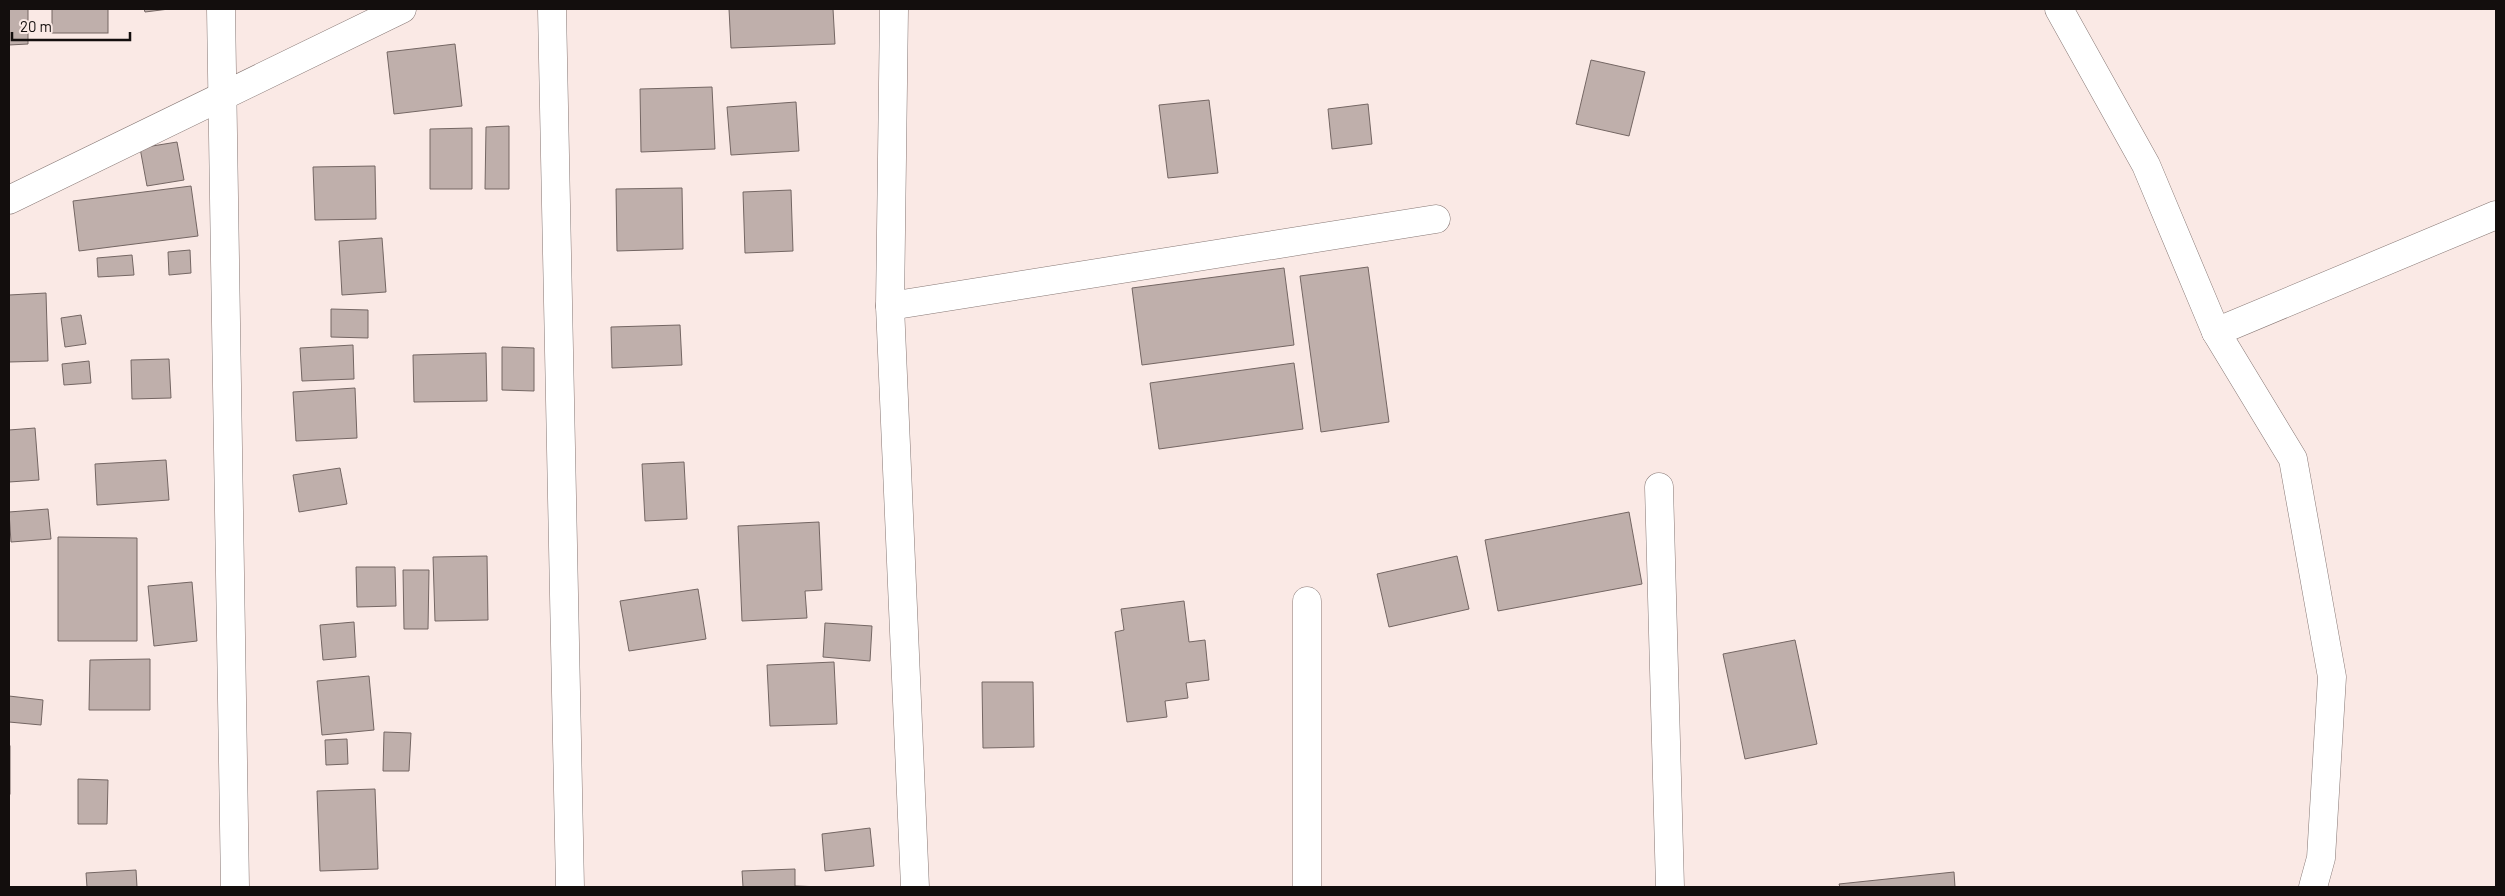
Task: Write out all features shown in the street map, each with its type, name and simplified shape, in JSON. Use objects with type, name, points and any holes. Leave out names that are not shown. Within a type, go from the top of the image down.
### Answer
[{"type":"street","points":[[221,9],[235,887]]},
{"type":"street","points":[[9,200],[223,98],[402,9]]},
{"type":"street","points":[[552,9],[570,887]]},
{"type":"street","points":[[894,9],[890,306],[915,887]]},
{"type":"street","points":[[2059,9],[2146,164],[2216,332],[2293,459],[2332,677],[2321,858],[2312,887]]},
{"type":"street","points":[[2216,332],[2496,215]]},
{"type":"street","points":[[890,306],[1436,219]]},
{"type":"street","points":[[1660,487],[1670,887]]},
{"type":"street","points":[[1307,601],[1307,887]]},
{"type":"building","points":[[9,9],[28,9],[28,44],[9,45]]},
{"type":"building","points":[[52,9],[108,9],[108,33],[52,33]]},
{"type":"building","points":[[144,9],[169,9],[145,12]]},
{"type":"building","points":[[729,9],[833,9],[835,44],[731,48]]},
{"type":"building","points":[[455,44],[462,106],[394,114],[387,52]]},
{"type":"building","points":[[1591,60],[1645,72],[1629,136],[1576,124]]},
{"type":"building","points":[[712,87],[715,149],[641,152],[640,89]]},
{"type":"building","points":[[1209,100],[1218,173],[1168,178],[1159,105]]},
{"type":"building","points":[[796,102],[799,151],[731,155],[727,107]]},
{"type":"building","points":[[1368,104],[1372,144],[1332,149],[1328,109]]},
{"type":"building","points":[[509,126],[509,189],[485,189],[486,127]]},
{"type":"building","points":[[472,128],[472,189],[430,189],[430,129]]},
{"type":"building","points":[[177,142],[184,180],[147,186],[140,148]]},
{"type":"building","points":[[375,166],[376,219],[315,220],[313,167]]},
{"type":"building","points":[[191,186],[198,236],[79,251],[73,201]]},
{"type":"building","points":[[682,188],[683,249],[617,251],[616,189]]},
{"type":"building","points":[[791,190],[793,251],[745,253],[743,192]]},
{"type":"building","points":[[382,238],[386,292],[342,295],[339,241]]},
{"type":"building","points":[[190,250],[191,273],[169,275],[168,252]]},
{"type":"building","points":[[132,255],[134,275],[98,277],[97,258]]},
{"type":"building","points":[[1368,267],[1389,422],[1321,432],[1300,276]]},
{"type":"building","points":[[1284,268],[1294,345],[1142,365],[1132,288]]},
{"type":"building","points":[[46,293],[48,361],[9,362],[9,295]]},
{"type":"building","points":[[331,309],[368,310],[368,338],[331,337]]},
{"type":"building","points":[[81,315],[86,344],[65,347],[61,318]]},
{"type":"building","points":[[680,325],[682,365],[612,368],[611,327]]},
{"type":"building","points":[[353,345],[354,379],[302,381],[300,348]]},
{"type":"building","points":[[502,347],[534,348],[534,391],[502,390]]},
{"type":"building","points":[[486,353],[487,401],[414,402],[413,355]]},
{"type":"building","points":[[169,359],[171,398],[132,399],[131,360]]},
{"type":"building","points":[[89,361],[91,383],[64,385],[62,364]]},
{"type":"building","points":[[1294,363],[1303,429],[1159,449],[1150,383]]},
{"type":"building","points":[[355,388],[357,438],[296,441],[293,392]]},
{"type":"building","points":[[35,428],[39,480],[9,482],[9,430]]},
{"type":"building","points":[[166,460],[169,500],[97,505],[95,464]]},
{"type":"building","points":[[684,462],[687,519],[645,521],[642,464]]},
{"type":"building","points":[[340,468],[347,504],[299,512],[293,475]]},
{"type":"building","points":[[48,509],[51,539],[11,542],[9,512]]},
{"type":"building","points":[[1629,512],[1642,584],[1498,611],[1485,540]]},
{"type":"building","points":[[819,522],[822,590],[805,591],[807,618],[742,621],[738,526]]},
{"type":"building","points":[[58,537],[137,538],[137,641],[58,641]]},
{"type":"building","points":[[487,556],[488,620],[435,621],[433,557]]},
{"type":"building","points":[[1457,556],[1469,609],[1389,627],[1377,574]]},
{"type":"building","points":[[356,567],[395,567],[396,606],[357,607]]},
{"type":"building","points":[[403,570],[429,570],[428,629],[404,629]]},
{"type":"building","points":[[192,582],[197,641],[154,646],[148,586]]},
{"type":"building","points":[[698,589],[706,639],[629,651],[620,601]]},
{"type":"building","points":[[1184,601],[1189,642],[1205,640],[1209,680],[1186,683],[1188,698],[1165,701],[1167,717],[1127,722],[1115,632],[1124,630],[1121,609]]},
{"type":"building","points":[[354,622],[356,657],[323,660],[320,625]]},
{"type":"building","points":[[825,623],[872,626],[870,661],[823,657]]},
{"type":"building","points":[[1795,640],[1817,744],[1745,759],[1723,654]]},
{"type":"building","points":[[150,659],[150,710],[89,710],[90,660]]},
{"type":"building","points":[[834,662],[837,724],[770,726],[767,665]]},
{"type":"building","points":[[369,676],[374,730],[322,735],[317,681]]},
{"type":"building","points":[[982,682],[1033,682],[1034,747],[983,748]]},
{"type":"building","points":[[9,696],[43,700],[41,725],[9,722]]},
{"type":"building","points":[[384,732],[411,733],[409,771],[383,771]]},
{"type":"building","points":[[347,739],[348,764],[326,765],[325,740]]},
{"type":"building","points":[[10,746],[10,794],[9,794]]},
{"type":"building","points":[[78,779],[108,780],[107,824],[78,824]]},
{"type":"building","points":[[375,789],[378,869],[320,871],[317,791]]},
{"type":"building","points":[[870,828],[874,866],[825,871],[822,834]]},
{"type":"building","points":[[795,869],[795,886],[823,887],[743,887],[742,871]]},
{"type":"building","points":[[136,870],[137,887],[87,887],[86,873]]},
{"type":"building","points":[[1954,872],[1955,887],[1840,887],[1839,884]]}]
